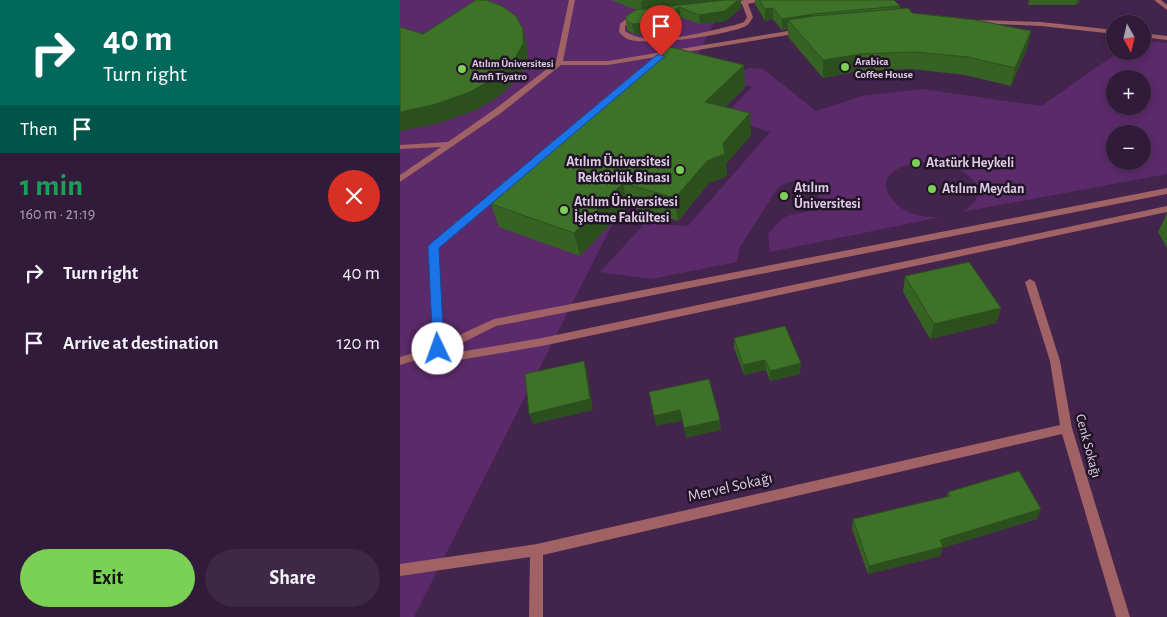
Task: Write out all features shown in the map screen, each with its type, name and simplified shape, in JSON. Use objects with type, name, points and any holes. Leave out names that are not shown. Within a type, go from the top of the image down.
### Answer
[{"type":"street","points":[[559,63],[572,0]]},
{"type":"street","points":[[724,5],[763,0]]},
{"type":"street","points":[[1157,0],[1167,8]]},
{"type":"street","points":[[646,15],[636,16],[626,22],[621,29],[624,36],[635,40],[648,41],[737,27],[746,23],[750,17],[744,2]]},
{"type":"street","points":[[967,22],[1041,24],[1106,31]]},
{"type":"street","points":[[400,179],[498,110],[559,63],[608,63],[661,56],[804,30]]},
{"type":"street","points":[[1151,36],[1167,38]]},
{"type":"street","points":[[438,349],[433,247],[661,56]]},
{"type":"street","points":[[400,147],[449,144]]},
{"type":"street","points":[[400,361],[438,349],[494,323],[1167,191]]},
{"type":"street","points":[[438,349],[459,356],[542,342],[1167,209]]},
{"type":"street","name":"Cenk Sokağı","points":[[1030,282],[1055,361],[1066,428],[1123,617]]},
{"type":"street","name":"Mervel Sokağı","points":[[400,570],[537,550],[1066,428]]},
{"type":"street","points":[[536,617],[537,550]]},
{"type":"shaded area","points":[[400,0],[725,0],[697,57],[744,70],[750,68],[763,69],[816,111],[862,96],[922,89],[1041,106],[1107,60],[1151,60],[1151,41],[1167,43],[1167,174],[962,212],[975,201],[978,190],[974,180],[964,172],[949,166],[932,162],[915,163],[899,168],[891,173],[886,187],[888,194],[906,211],[920,216],[941,217],[770,252],[768,234],[778,222],[790,215],[814,209],[820,200],[807,185],[801,182],[789,182],[777,189],[740,247],[737,262],[651,279],[600,272],[645,223],[688,226],[770,132],[723,117],[752,87],[689,72],[414,617],[400,617]]},
{"type":"building","name":"Atılım Üniversitesi Amfi Tiyatro","points":[[476,0],[486,0],[502,6],[516,16],[523,29],[523,44],[514,60],[496,77],[470,92],[433,105],[400,112],[400,27],[423,34]]},
{"type":"building","points":[[738,0],[725,11],[699,15],[679,7],[662,21],[632,24],[626,20],[626,16],[636,10]]},
{"type":"building","points":[[759,0],[894,0],[900,6],[813,14],[782,19],[773,8],[765,9]]},
{"type":"building","points":[[908,8],[912,13],[976,20],[1031,31],[1015,68],[968,57],[914,52],[861,54],[823,60],[788,20]]},
{"type":"building","points":[[670,47],[744,65],[705,102],[750,113],[723,143],[725,154],[707,161],[675,198],[623,183],[574,233],[491,204]]},
{"type":"building","points":[[969,262],[1001,308],[934,324],[905,276]]},
{"type":"building","points":[[785,326],[801,363],[770,371],[765,360],[743,365],[734,338]]},
{"type":"building","points":[[584,361],[590,399],[529,414],[525,374]]},
{"type":"building","points":[[709,379],[720,420],[684,428],[680,410],[654,416],[649,392]]},
{"type":"building","points":[[1019,471],[1041,509],[940,540],[943,547],[869,566],[853,519],[950,496],[948,492]]},
{"type":"place","name":"Arabica Coffee House","points":[[845,67]]},
{"type":"place","name":"Atılım Üniversitesi Amfi Tiyatro","points":[[462,69]]},
{"type":"place","name":"Atatürk Heykeli","points":[[916,163]]},
{"type":"place","name":"Atılım Üniversitesi Rektörlük Binası","points":[[680,170]]},
{"type":"place","name":"Atılım Meydan","points":[[932,189]]},
{"type":"place","name":"Atılım Üniversitesi","points":[[784,196]]},
{"type":"place","name":"Atılım Üniversitesi İşletme Fakültesi","points":[[564,210]]},
{"type":"route","points":[[438,349],[433,247],[661,56]]}]
